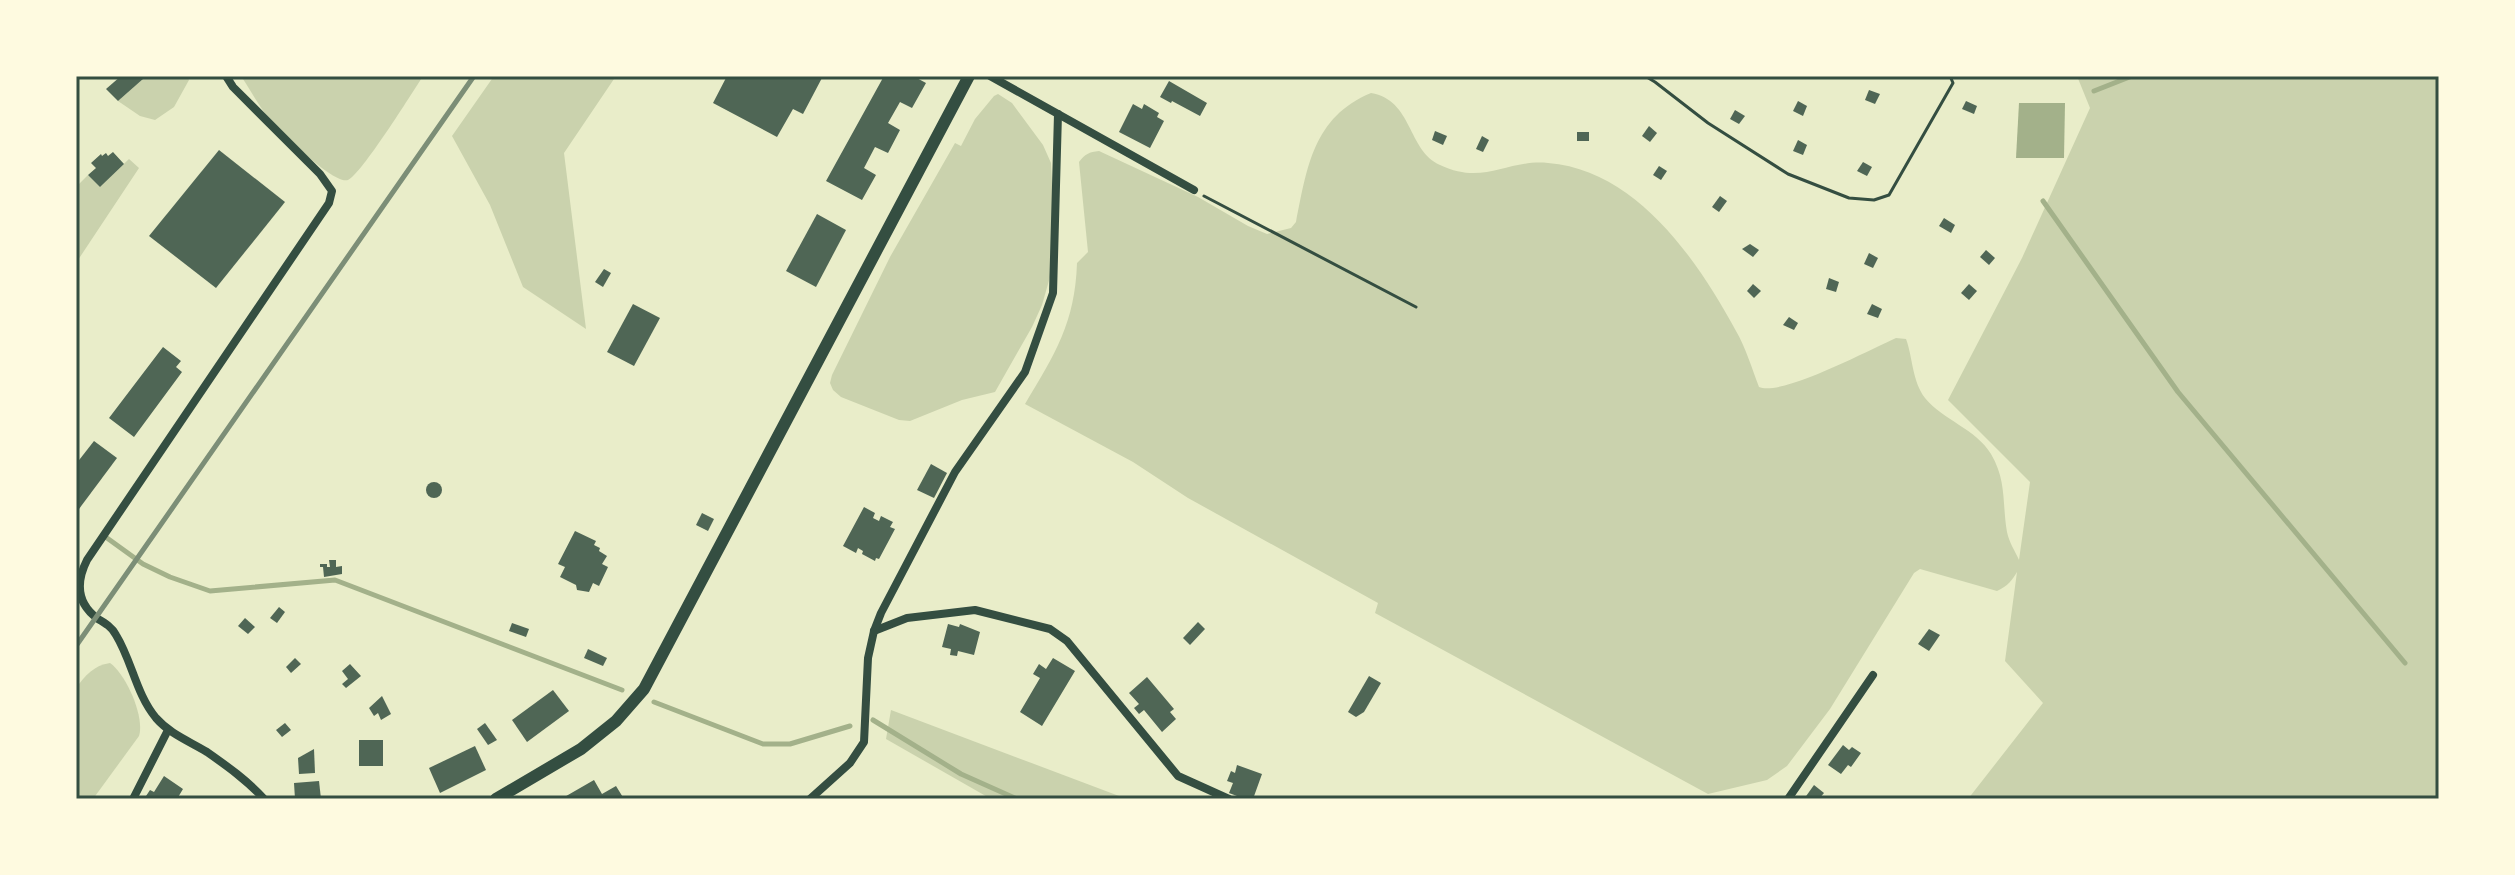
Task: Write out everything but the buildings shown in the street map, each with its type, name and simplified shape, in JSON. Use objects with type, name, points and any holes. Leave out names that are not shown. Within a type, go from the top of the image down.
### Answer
[{"type":"main road","points":[[496,799],[581,749],[616,721],[644,689],[969,76]]},
{"type":"street","points":[[226,76],[233,87],[320,174],[332,191],[329,203],[87,560],[80,574],[79,587],[87,609],[110,626],[116,635],[154,715],[168,730],[207,752],[264,799]]},
{"type":"street","points":[[990,76],[1194,190]]},
{"type":"street","points":[[810,799],[850,763],[864,742],[868,658],[881,613],[955,472],[1025,372],[1053,293],[1058,114]]},
{"type":"street","points":[[874,631],[907,618],[975,610],[1050,629],[1067,641],[1178,776],[1229,799]]},
{"type":"street","points":[[1788,799],[1873,675]]},
{"type":"street","points":[[133,799],[168,730]]},
{"type":"path","points":[[1645,76],[1708,123],[1788,174],[1849,198],[1874,200],[1889,195],[1953,83],[1950,76]]},
{"type":"path","points":[[1194,190],[1416,307]]},
{"type":"shaded area","points":[[140,76],[187,76],[189,80],[174,107],[155,120],[140,116],[118,101],[142,80]]},
{"type":"shaded area","points":[[241,76],[423,76],[375,149],[348,180],[331,174],[294,144],[264,112]]},
{"type":"shaded area","points":[[494,76],[616,76],[564,153],[586,329],[523,287],[490,205],[452,136]]},
{"type":"shaded area","points":[[2077,76],[2439,76],[2439,799],[1968,799],[2043,703],[2005,661],[2017,572],[2009,583],[1997,591],[1920,569],[1914,573],[1830,709],[1787,766],[1767,780],[1708,794],[1375,613],[1378,603],[1188,498],[1133,462],[1025,404],[1062,337],[1072,303],[1077,263],[1088,252],[1079,162],[1083,157],[1099,151],[1198,197],[1267,234],[1291,228],[1296,222],[1309,164],[1325,130],[1352,103],[1371,93],[1385,97],[1395,105],[1421,148],[1440,165],[1456,171],[1483,173],[1548,163],[1580,169],[1609,182],[1636,200],[1683,248],[1703,275],[1740,338],[1759,387],[1770,388],[1805,379],[1896,338],[1906,339],[1915,377],[1925,398],[1977,438],[1991,454],[2002,483],[2008,536],[2019,560],[2030,482],[1948,400],[2022,258],[2090,108]]},
{"type":"shaded area","points":[[998,94],[1012,103],[1043,145],[1051,163],[1050,277],[1032,327],[995,392],[962,400],[910,421],[899,420],[841,397],[830,383],[832,375],[890,257],[955,143],[961,146],[975,119]]},
{"type":"shaded area","points":[[2019,103],[2065,103],[2064,158],[2016,158]]},
{"type":"shaded area","points":[[129,159],[139,168],[76,263],[76,187],[88,175],[100,187]]},
{"type":"shaded area","points":[[110,663],[122,676],[133,696],[139,718],[139,736],[93,799],[76,799],[76,688],[86,675]]},
{"type":"shaded area","points":[[891,710],[1127,799],[991,799],[886,739]]},
{"type":"waterway","points":[[2094,91],[2132,76]]},
{"type":"waterway","points":[[2043,201],[2178,392],[2405,663]]},
{"type":"waterway","points":[[107,538],[143,564],[210,591],[335,580],[622,690]]},
{"type":"waterway","points":[[654,702],[763,744],[790,744],[850,726]]},
{"type":"waterway","points":[[873,720],[961,774],[1017,799]]},
{"type":"railway","points":[[76,646],[474,76]]}]
